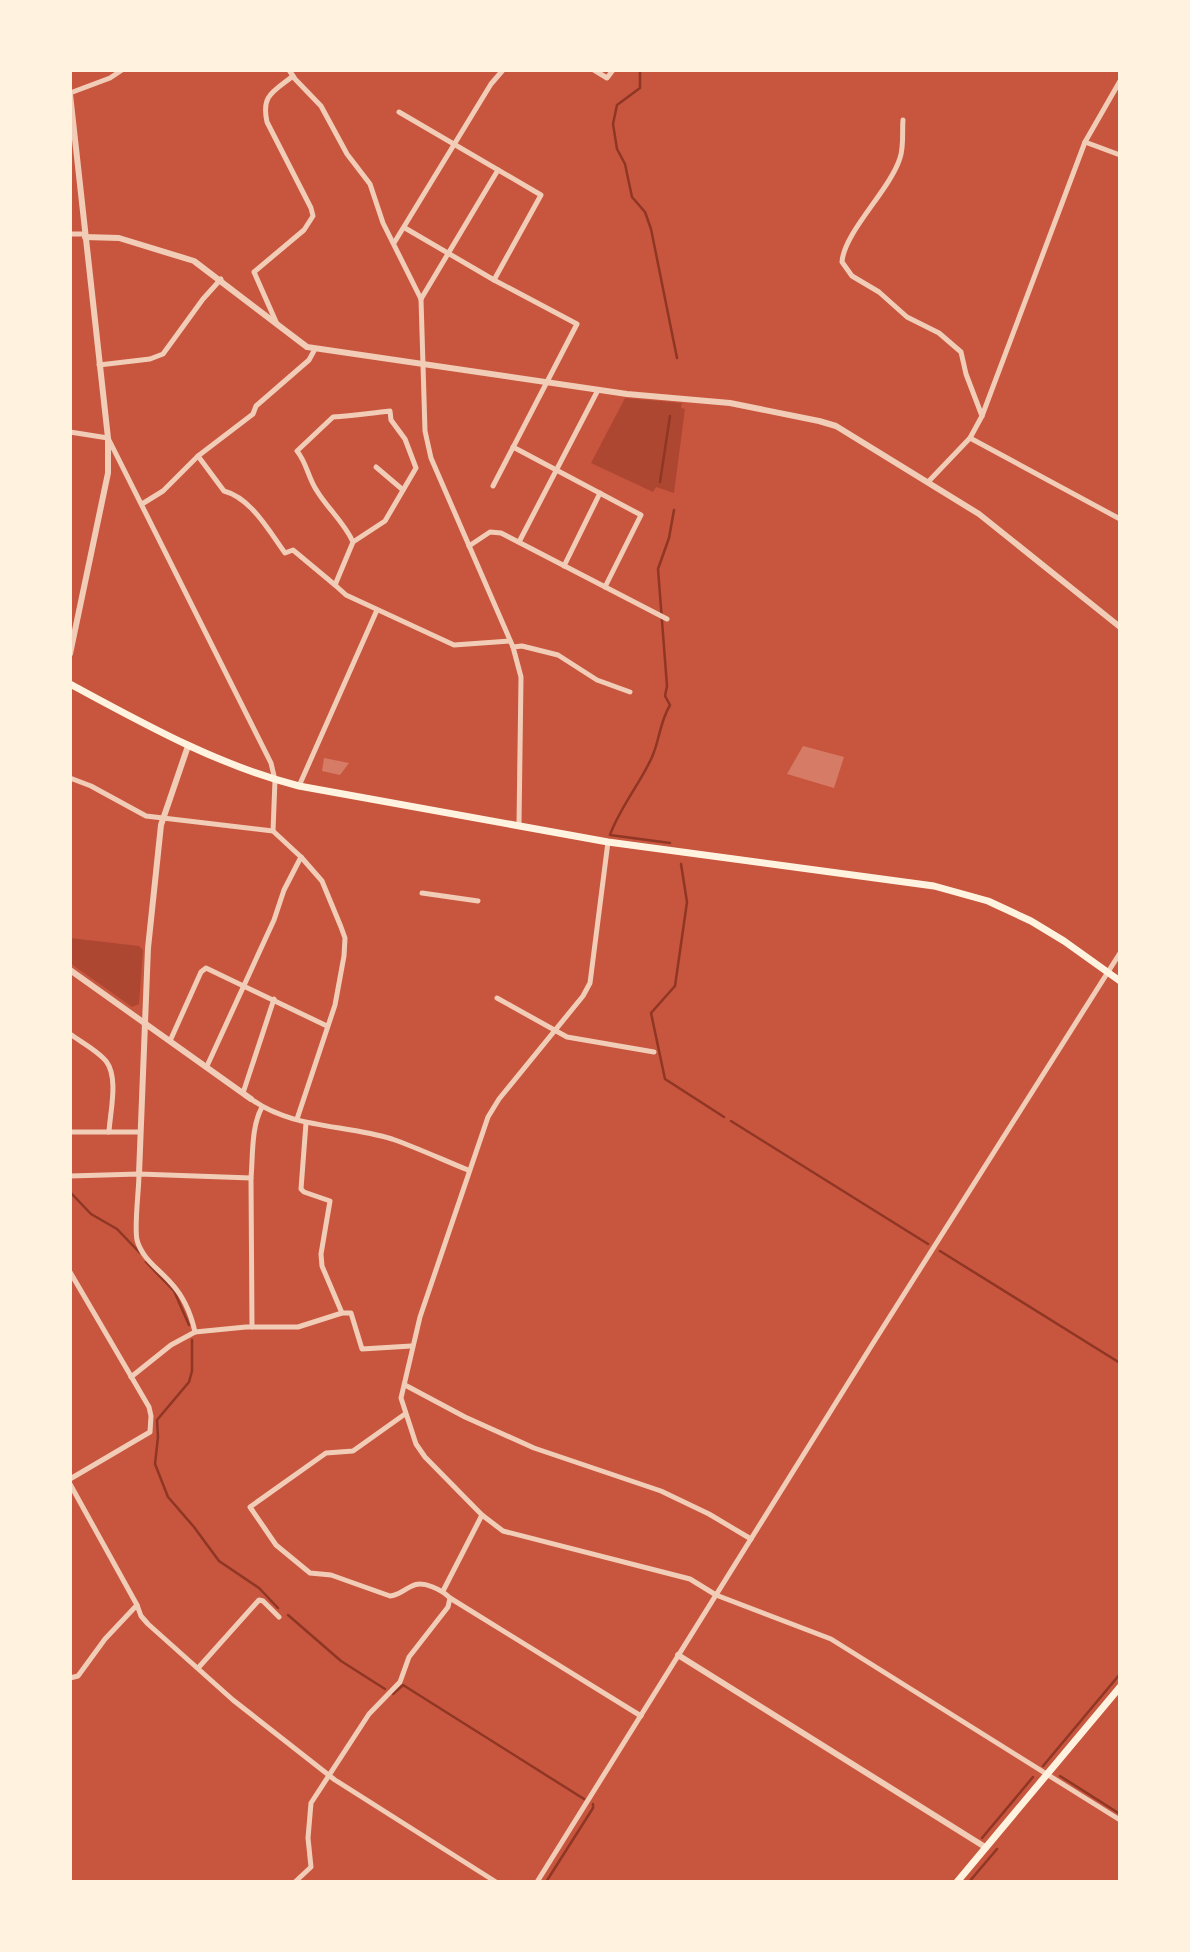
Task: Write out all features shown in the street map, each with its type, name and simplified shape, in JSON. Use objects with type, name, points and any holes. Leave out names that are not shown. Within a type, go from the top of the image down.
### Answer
[{"type":"main road","points":[[70,684],[188,746],[229,764],[299,786],[608,842],[877,877],[961,892],[1001,906],[1031,921],[1120,981]]},
{"type":"main road","points":[[957,1882],[1120,1687]]},
{"type":"street","points":[[70,654],[108,473],[108,438],[70,94],[110,78],[122,70]]},
{"type":"street","points":[[394,243],[491,84],[503,70]]},
{"type":"street","points":[[594,70],[607,78],[613,70]]},
{"type":"street","points":[[279,327],[254,272],[304,230],[313,216],[265,113],[264,104],[267,98],[291,73],[321,106],[347,154],[370,184],[383,223],[421,299],[425,431],[431,458],[512,644],[521,677],[519,825]]},
{"type":"street","points":[[928,482],[970,438],[982,416],[1085,142],[1120,81]]},
{"type":"street","points":[[399,112],[541,195],[494,280]]},
{"type":"street","points":[[902,120],[901,156],[845,246],[842,262],[852,276],[879,292],[907,317],[939,333],[961,352],[966,374],[982,416]]},
{"type":"street","points":[[1085,142],[1120,155]]},
{"type":"street","points":[[421,299],[498,170]]},
{"type":"street","points":[[405,228],[577,324],[493,486]]},
{"type":"street","points":[[70,233],[119,238],[194,261],[307,347],[598,390],[730,402],[836,426],[1000,529],[1120,627]]},
{"type":"street","points":[[99,365],[150,359],[163,354],[220,279]]},
{"type":"street","points":[[142,504],[163,491],[198,456],[253,414],[256,406],[309,360],[315,349]]},
{"type":"street","points":[[519,542],[598,390]]},
{"type":"street","points":[[335,585],[353,542],[385,521],[416,468],[405,439],[391,421],[390,411],[364,416],[333,417],[297,451],[304,459],[315,489],[347,529],[353,542]]},
{"type":"street","points":[[70,432],[108,438]]},
{"type":"street","points":[[108,438],[271,762],[275,779],[273,831]]},
{"type":"street","points":[[970,438],[1120,519]]},
{"type":"street","points":[[513,447],[641,515],[605,587]]},
{"type":"street","points":[[198,456],[224,491],[238,495],[269,529],[285,553],[293,550],[346,595],[454,645],[512,644],[558,655],[597,680],[630,692]]},
{"type":"street","points":[[415,464],[431,458]]},
{"type":"street","points":[[376,467],[403,490]]},
{"type":"street","points":[[564,566],[600,493]]},
{"type":"street","points":[[469,546],[490,532],[501,533],[667,619]]},
{"type":"street","points":[[299,786],[377,610]]},
{"type":"street","points":[[188,746],[162,818],[148,943],[137,1239],[154,1267],[177,1289],[188,1309],[195,1332]]},
{"type":"street","points":[[70,778],[100,790],[136,813],[273,831],[322,881],[345,939],[344,956],[335,1005],[297,1119]]},
{"type":"street","points":[[608,842],[590,983],[555,1032],[499,1099],[488,1118],[468,1170],[411,1346],[401,1398],[416,1444],[425,1457],[482,1515],[503,1531],[690,1579],[716,1595],[831,1639],[1120,1820]]},
{"type":"street","points":[[206,1066],[301,857]]},
{"type":"street","points":[[422,893],[478,901]]},
{"type":"street","points":[[537,1882],[1120,953]]},
{"type":"street","points":[[170,1041],[203,970],[210,969],[327,1026]]},
{"type":"street","points":[[70,970],[262,1107],[306,1123],[392,1139],[468,1170]]},
{"type":"street","points":[[497,998],[566,1037],[654,1052]]},
{"type":"street","points":[[243,1094],[274,999]]},
{"type":"street","points":[[70,1034],[102,1056],[110,1068],[112,1087],[109,1132]]},
{"type":"street","points":[[252,1327],[251,1178],[255,1133],[262,1107]]},
{"type":"street","points":[[306,1123],[302,1189],[330,1201],[321,1254],[322,1266],[342,1313]]},
{"type":"street","points":[[70,1132],[139,1132]]},
{"type":"street","points":[[70,1176],[139,1174],[251,1178]]},
{"type":"street","points":[[70,1272],[149,1407],[151,1416],[150,1432],[70,1479]]},
{"type":"street","points":[[131,1377],[171,1345],[195,1332],[252,1327],[298,1327],[342,1313],[351,1313],[362,1349],[411,1346]]},
{"type":"street","points":[[405,1385],[465,1417],[534,1448],[661,1491],[709,1514],[751,1539]]},
{"type":"street","points":[[405,1414],[353,1451],[326,1453],[250,1507],[276,1545],[310,1573],[331,1575],[390,1596],[395,1596],[414,1584],[443,1591],[450,1598],[641,1716]]},
{"type":"street","points":[[70,1484],[141,1616],[148,1624],[233,1700],[328,1775],[496,1882]]},
{"type":"street","points":[[443,1591],[482,1515]]},
{"type":"street","points":[[295,1882],[311,1867],[308,1838],[311,1803],[369,1714],[400,1682],[409,1657],[448,1607],[450,1598]]},
{"type":"street","points":[[199,1667],[258,1600],[263,1601],[279,1617]]},
{"type":"street","points":[[70,1678],[78,1676],[105,1639],[137,1605]]},
{"type":"street","points":[[678,1655],[985,1847]]},
{"type":"shaded area","points":[[625,398],[682,403],[681,408],[685,409],[674,493],[656,487],[653,492],[591,463]]},
{"type":"shaded area","points":[[70,938],[139,946],[143,950],[139,1004],[132,1007],[70,963]]},
{"type":"building","points":[[803,746],[844,757],[834,788],[787,774]]},
{"type":"building","points":[[324,758],[349,763],[340,775],[322,771]]},
{"type":"waterway","points":[[640,70],[640,88],[617,105],[613,124],[617,149],[625,164],[632,197],[645,212],[651,229],[677,358]]},
{"type":"waterway","points":[[660,482],[670,416]]},
{"type":"waterway","points":[[670,843],[610,835],[652,757],[670,705],[665,696],[667,686],[658,569],[669,538],[674,510]]},
{"type":"waterway","points":[[681,864],[687,902],[675,986],[651,1013],[665,1079],[724,1117]]},
{"type":"waterway","points":[[731,1121],[928,1244]]},
{"type":"waterway","points":[[70,1192],[91,1214],[117,1229],[140,1253]]},
{"type":"waterway","points":[[940,1251],[1120,1363]]},
{"type":"waterway","points":[[146,1262],[174,1291],[189,1325]]},
{"type":"waterway","points":[[192,1340],[192,1371],[189,1382],[157,1420],[155,1464],[168,1497],[219,1561],[259,1588],[278,1608]]},
{"type":"waterway","points":[[288,1615],[341,1661],[385,1689]]},
{"type":"waterway","points":[[1043,1766],[1120,1674]]},
{"type":"waterway","points":[[393,1694],[403,1685],[584,1799]]},
{"type":"waterway","points":[[1060,1776],[1120,1814]]},
{"type":"waterway","points":[[982,1838],[1033,1777]]},
{"type":"waterway","points":[[546,1882],[593,1804]]},
{"type":"waterway","points":[[969,1882],[997,1849]]}]
